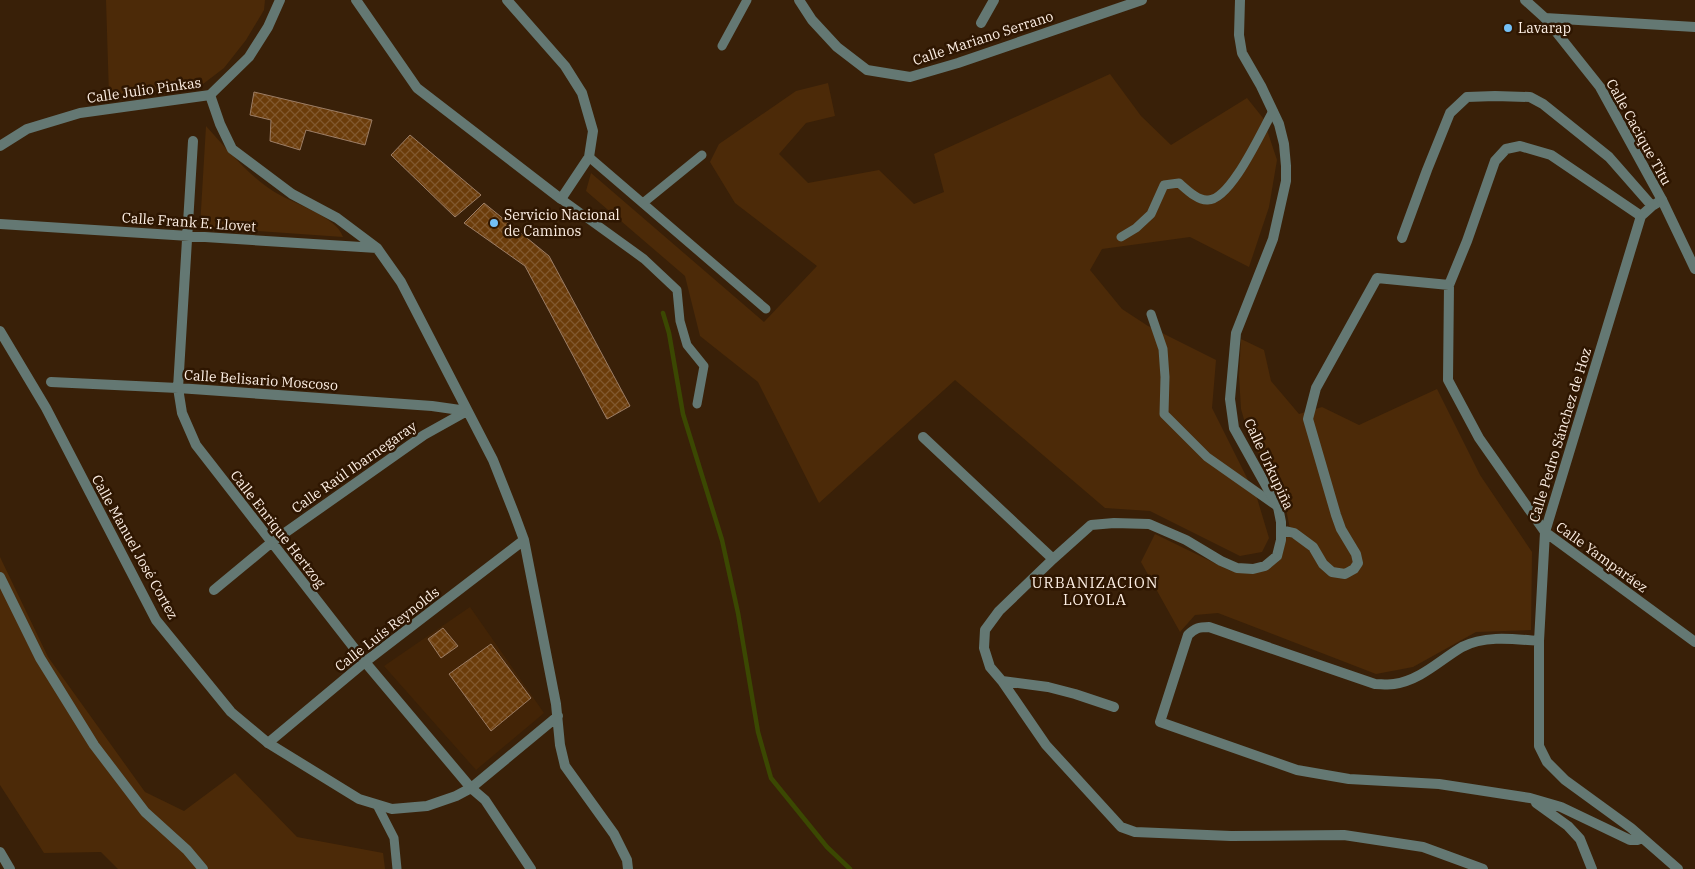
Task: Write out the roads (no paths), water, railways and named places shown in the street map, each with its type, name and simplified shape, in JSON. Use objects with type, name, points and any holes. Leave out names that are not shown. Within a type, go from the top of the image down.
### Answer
[{"type":"street","name":"Calle Julio Pinkas","points":[[0,146],[27,129],[80,114],[210,95],[249,57],[268,27],[280,0]]},
{"type":"street","points":[[356,0],[417,88],[561,199],[589,157],[593,131],[582,93],[565,66],[507,0]]},
{"type":"street","name":"Calle Mariano Serrano","points":[[799,0],[812,20],[837,47],[867,70],[910,76],[958,63],[1142,0]]},
{"type":"street","points":[[981,23],[994,0]]},
{"type":"street","name":"Calle Urkupiña","points":[[1002,680],[990,667],[984,648],[985,630],[1000,611],[1091,525],[1114,523],[1149,524],[1186,540],[1221,561],[1237,568],[1253,569],[1265,566],[1276,556],[1281,540],[1278,507],[1234,428],[1230,399],[1236,333],[1273,239],[1286,181],[1284,144],[1279,124],[1242,53],[1239,35],[1240,0]]},
{"type":"street","name":"Calle Cacique Titu","points":[[1525,0],[1545,18],[1600,87],[1662,200],[1695,269]]},
{"type":"street","points":[[1545,18],[1695,27]]},
{"type":"street","points":[[210,95],[220,124],[232,149],[292,194],[337,218],[377,248],[401,282],[493,460],[524,540],[558,716],[560,745],[565,766],[614,834],[628,869]]},
{"type":"street","points":[[1402,238],[1450,114],[1468,97],[1530,97],[1543,104],[1609,158],[1652,206]]},
{"type":"street","name":"Calle Enrique Hertzog","points":[[193,141],[178,388],[182,413],[196,445],[365,662],[471,788],[485,800],[531,869]]},
{"type":"street","points":[[1281,530],[1294,533],[1313,548],[1323,564],[1332,572],[1345,574],[1354,569],[1358,563],[1356,554],[1341,529],[1308,419],[1316,388],[1377,278],[1449,285],[1467,241],[1495,161],[1506,149],[1520,146],[1551,156],[1642,216]]},
{"type":"street","name":"Calle Pedro Sánchez de Hoz","points":[[1662,200],[1652,206],[1642,216],[1545,532],[1539,641],[1539,746],[1546,762],[1564,780],[1631,828],[1678,869]]},
{"type":"street","name":"Calle Frank E. Llovet","points":[[0,224],[377,248]]},
{"type":"street","name":"Calle Yamparáez","points":[[1449,285],[1448,380],[1479,438],[1545,532],[1695,642]]},
{"type":"street","name":"Calle Manuel José Cortez","points":[[0,331],[46,408],[156,620],[230,712],[268,743],[359,799],[392,809],[427,806],[456,796],[471,788],[558,716]]},
{"type":"street","name":"Calle Belisario Moscoso","points":[[52,382],[178,388],[432,406],[468,411]]},
{"type":"street","name":"Calle Raúl Ibarnegaray","points":[[214,590],[272,542],[424,435],[468,411]]},
{"type":"street","points":[[923,437],[1053,559]]},
{"type":"street","name":"Calle Luís Reynolds","points":[[268,743],[365,662],[524,540]]},
{"type":"street","points":[[0,577],[40,658],[94,745],[145,812],[187,850],[204,869]]},
{"type":"street","points":[[1539,641],[1516,639],[1482,640],[1463,647],[1431,669],[1393,685],[1375,684],[1209,627],[1199,627],[1188,635],[1160,722],[1296,770],[1349,779],[1439,784],[1530,798],[1561,807],[1630,840],[1642,838]]},
{"type":"street","points":[[1002,680],[1048,687],[1114,707]]},
{"type":"street","points":[[1002,680],[1046,745],[1121,827],[1135,832],[1231,836],[1344,835],[1423,847],[1482,869]]},
{"type":"street","points":[[1530,798],[1568,826],[1580,839],[1592,869]]},
{"type":"street","points":[[0,852],[10,869]]},
{"type":"lane","points":[[722,46],[747,0]]},
{"type":"lane","points":[[1121,237],[1136,228],[1151,214],[1164,185],[1178,183],[1202,200],[1210,201],[1223,194],[1237,176],[1273,111]]},
{"type":"lane","points":[[643,203],[702,155]]},
{"type":"lane","points":[[589,157],[766,309]]},
{"type":"lane","points":[[561,199],[644,259],[677,290],[680,321],[687,345],[704,366],[697,404]]},
{"type":"lane","points":[[1151,314],[1163,349],[1166,377],[1164,414],[1207,457],[1278,507]]},
{"type":"lane","points":[[376,805],[394,838],[397,869]]},
{"type":"waterway","points":[[663,313],[669,333],[683,414],[722,540],[738,613],[758,732],[771,778],[827,847],[850,869]]},
{"type":"place","name":"Lavarap","points":[[1508,28]]},
{"type":"place","name":"Servicio Nacional de Caminos","points":[[494,223]]},
{"type":"district","name":"URBANIZACION LOYOLA","points":[[1095,590]]}]
